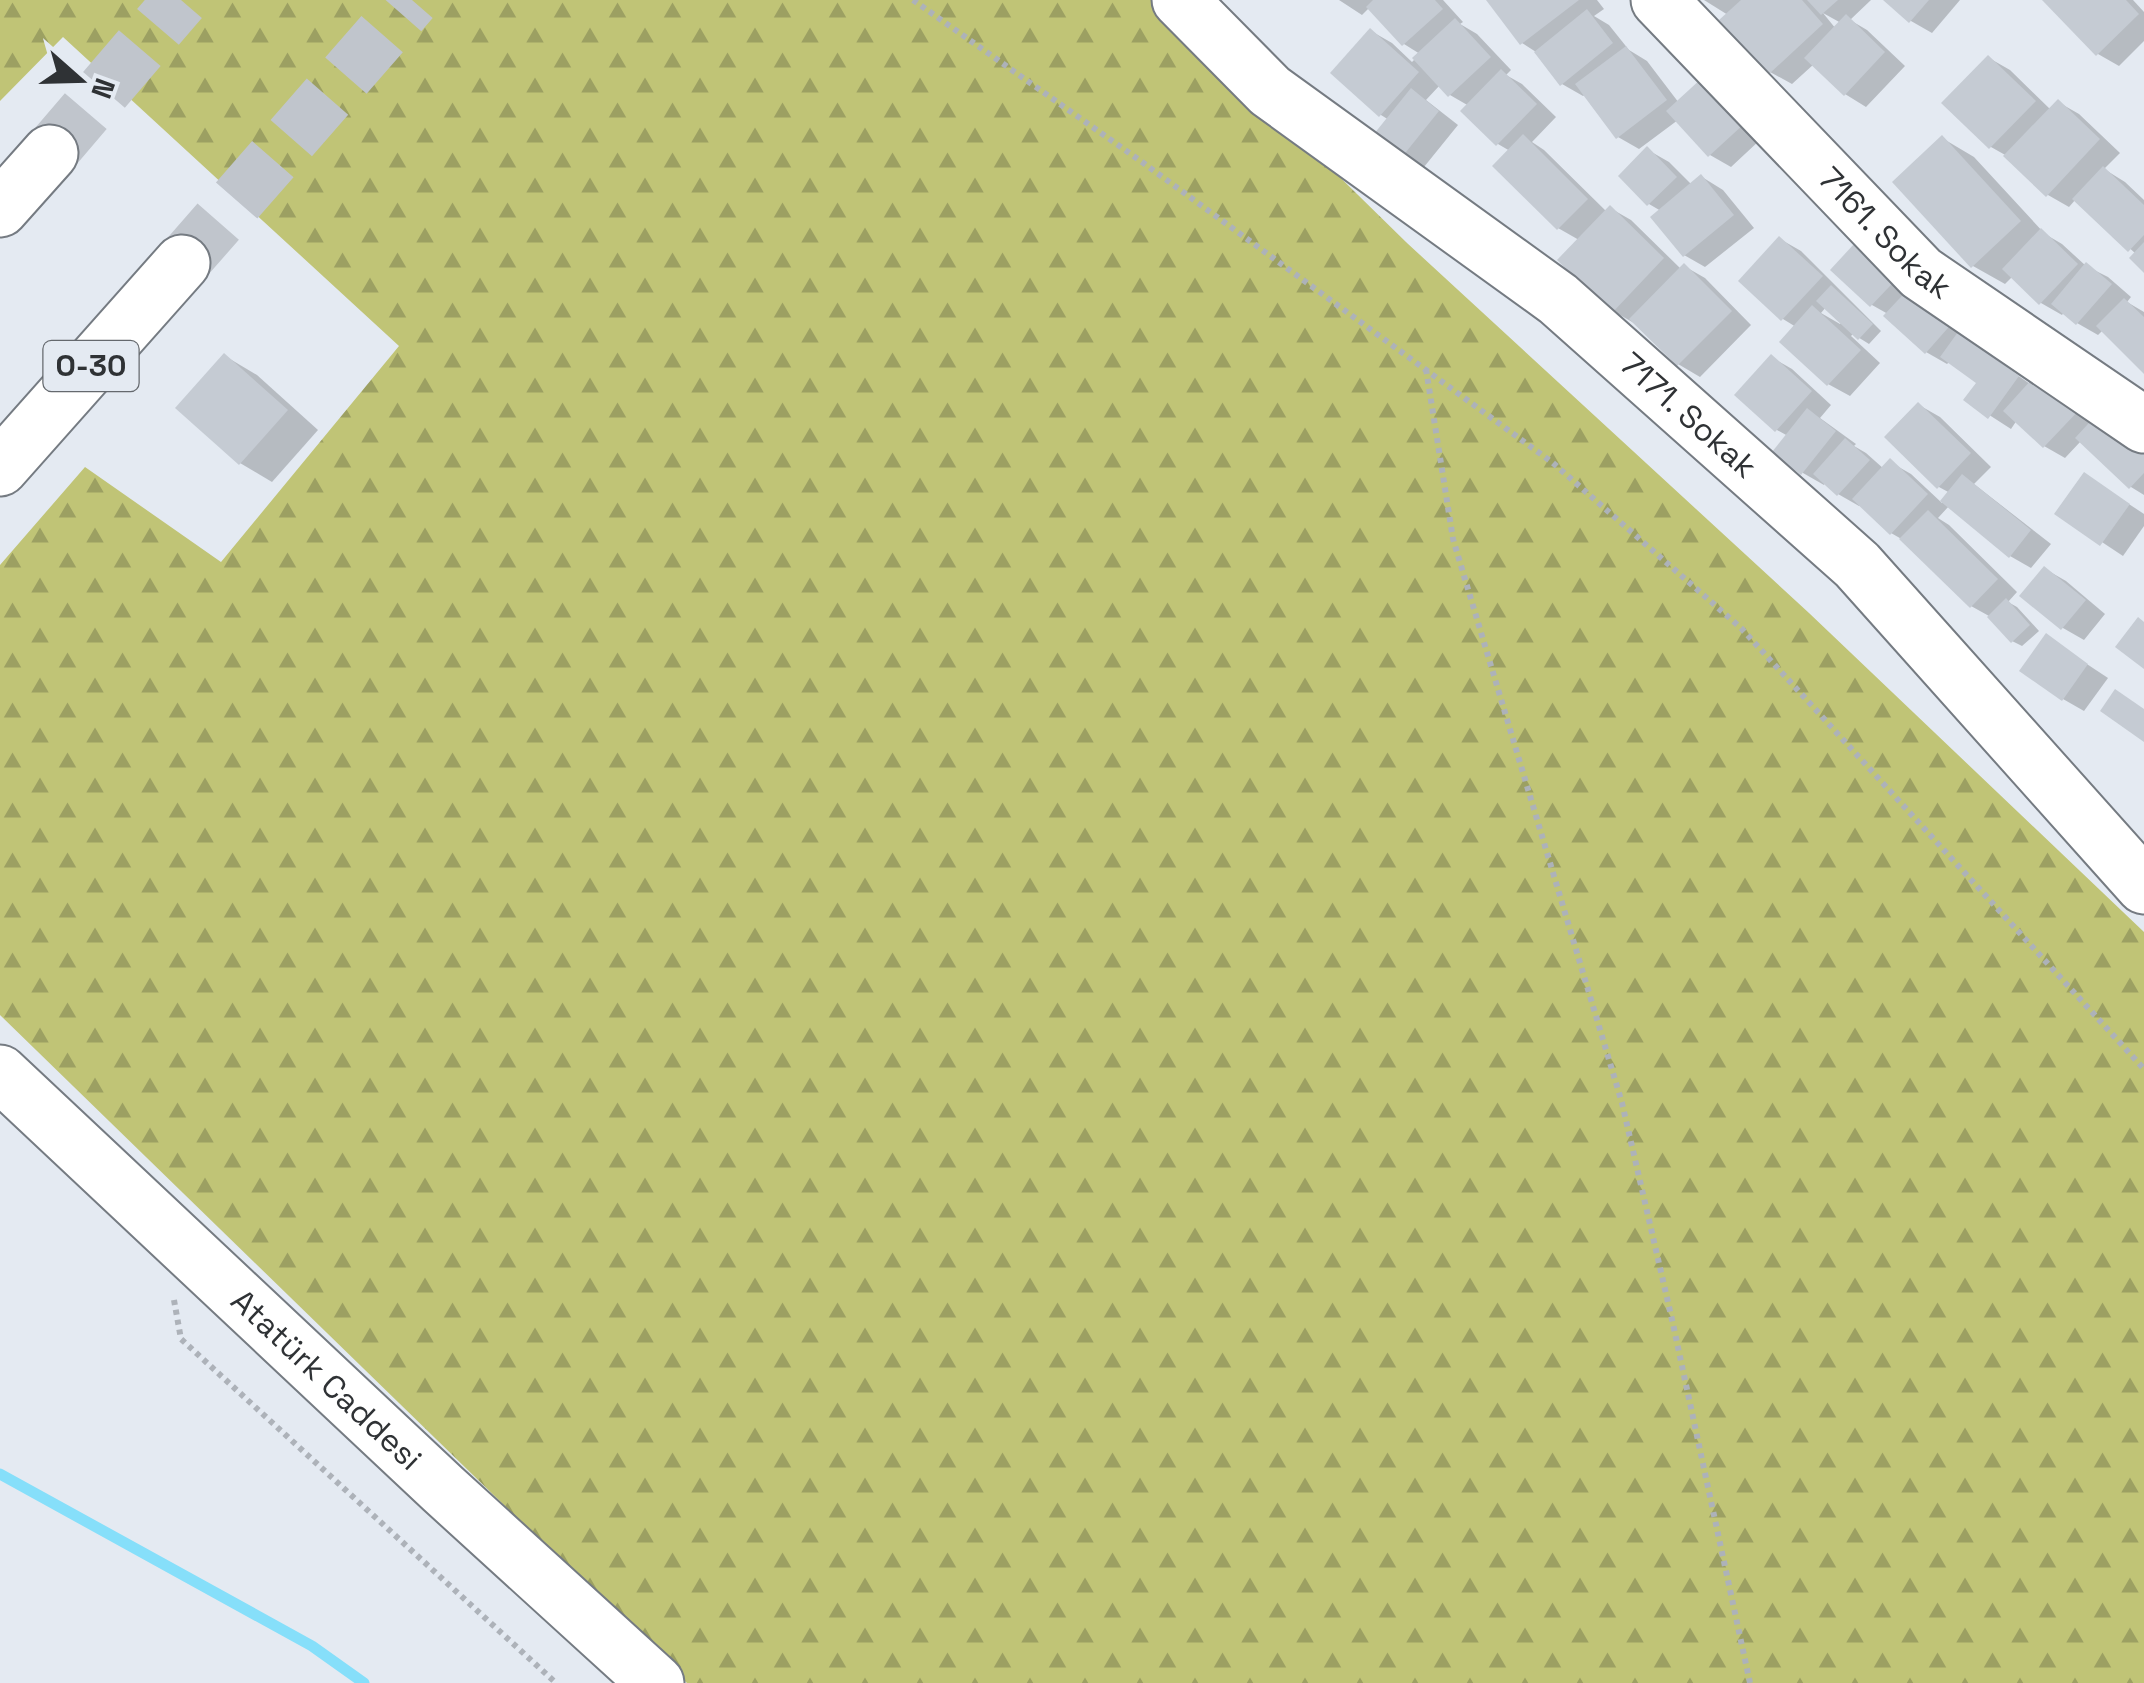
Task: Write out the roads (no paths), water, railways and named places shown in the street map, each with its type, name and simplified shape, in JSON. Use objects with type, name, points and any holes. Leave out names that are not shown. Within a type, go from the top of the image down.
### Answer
[{"type":"main road","name":"7171. Sokak","points":[[1180,0],[1270,91],[1558,299],[1857,565],[2144,886]]},
{"type":"main road","name":"7161. Sokak","points":[[1659,0],[1922,272],[2144,424]]},
{"type":"main road","points":[[0,210],[50,153]]},
{"type":"main road","name":"O-30","points":[[0,468],[182,264]]},
{"type":"main road","name":"Atatürk Caddesi","points":[[0,1073],[656,1683]]},
{"type":"waterway","points":[[0,1474],[312,1646],[364,1683]]},
{"type":"tunnel","points":[[50,153],[181,0]]},
{"type":"tunnel","points":[[182,263],[412,0]]}]
